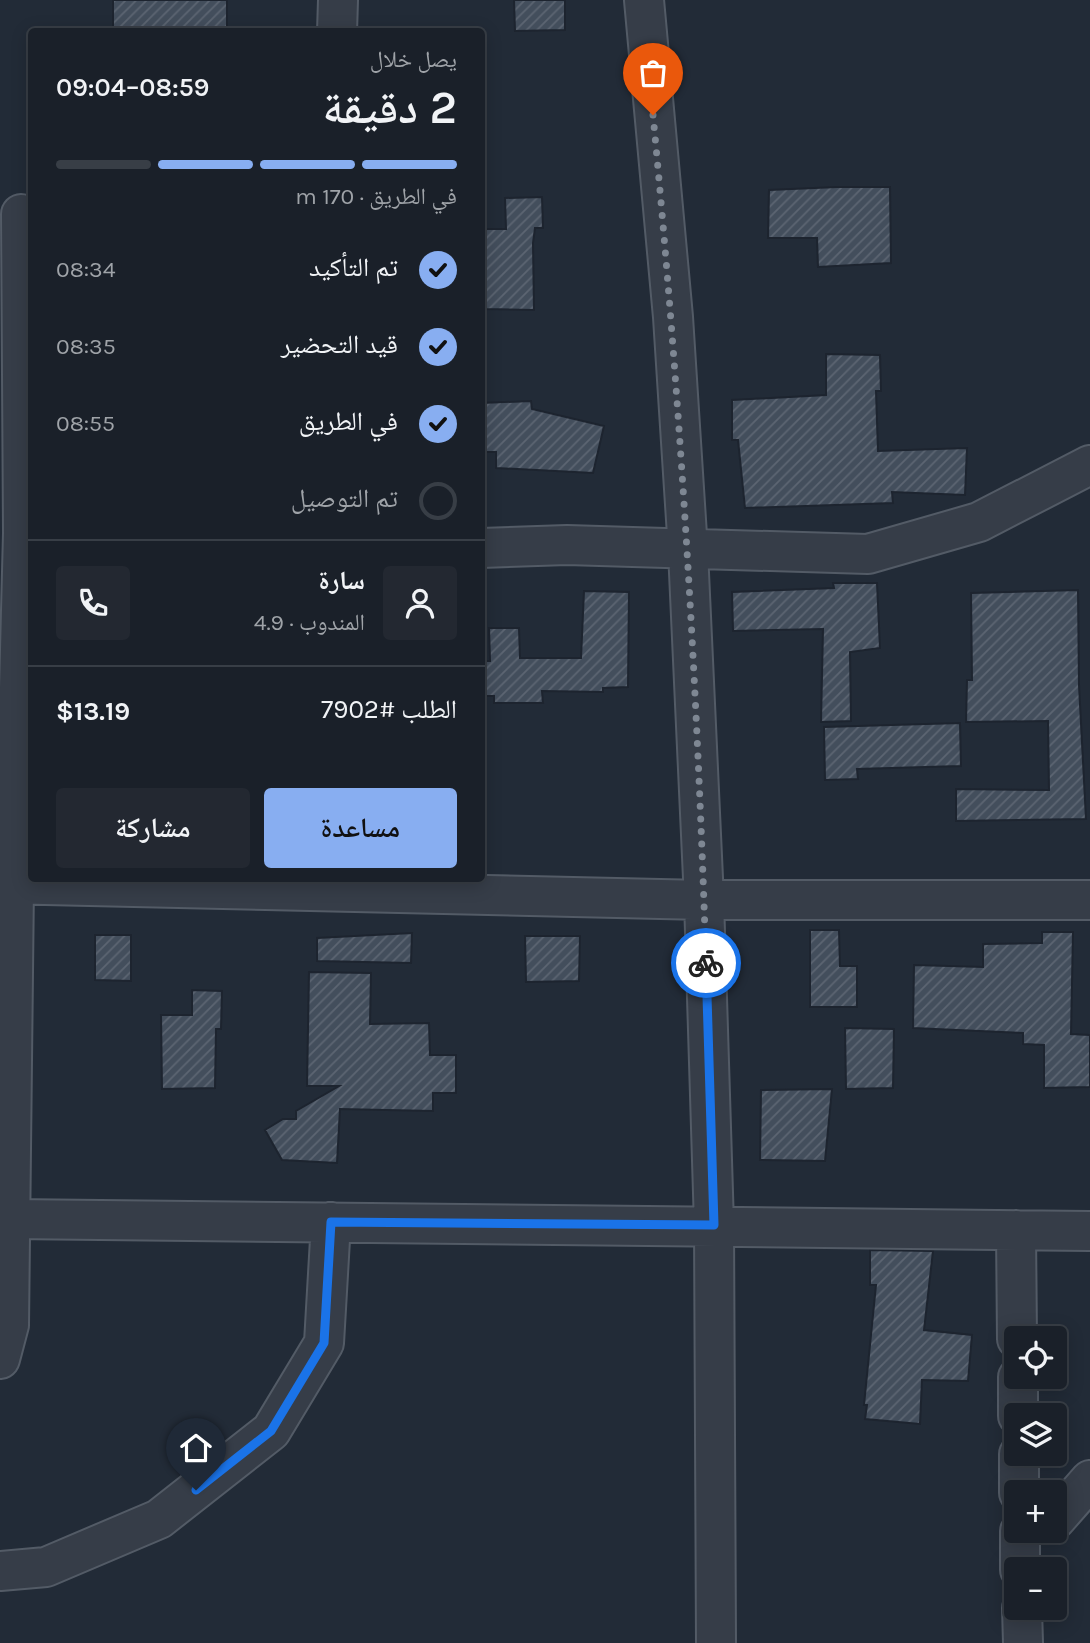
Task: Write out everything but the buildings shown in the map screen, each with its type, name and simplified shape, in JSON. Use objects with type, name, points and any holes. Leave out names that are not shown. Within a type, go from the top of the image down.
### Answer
[{"type":"street","points":[[337,28],[338,0]]},
{"type":"street","points":[[644,0],[673,317],[688,551],[704,900],[714,1225],[716,1643]]},
{"type":"street","points":[[0,1359],[9,1325],[12,1219],[7,884],[27,533],[17,214]]},
{"type":"street","points":[[485,548],[568,545],[688,551],[868,554],[979,522],[1090,465]]},
{"type":"street","points":[[7,884],[704,900],[1090,900]]},
{"type":"street","points":[[12,1219],[1090,1231]]},
{"type":"street","points":[[0,1571],[46,1567],[159,1519],[271,1431],[324,1343],[331,1222]]},
{"type":"street","points":[[1016,1230],[1017,1326]]},
{"type":"street","points":[[1067,1506],[1090,1480]]},
{"type":"street","points":[[1022,1620],[1023,1643]]},
{"type":"way so far","points":[[653,115],[673,317],[688,551],[706,963]]},
{"type":"route","points":[[196,1490],[271,1431],[324,1343],[331,1222],[714,1225],[706,963]]}]
